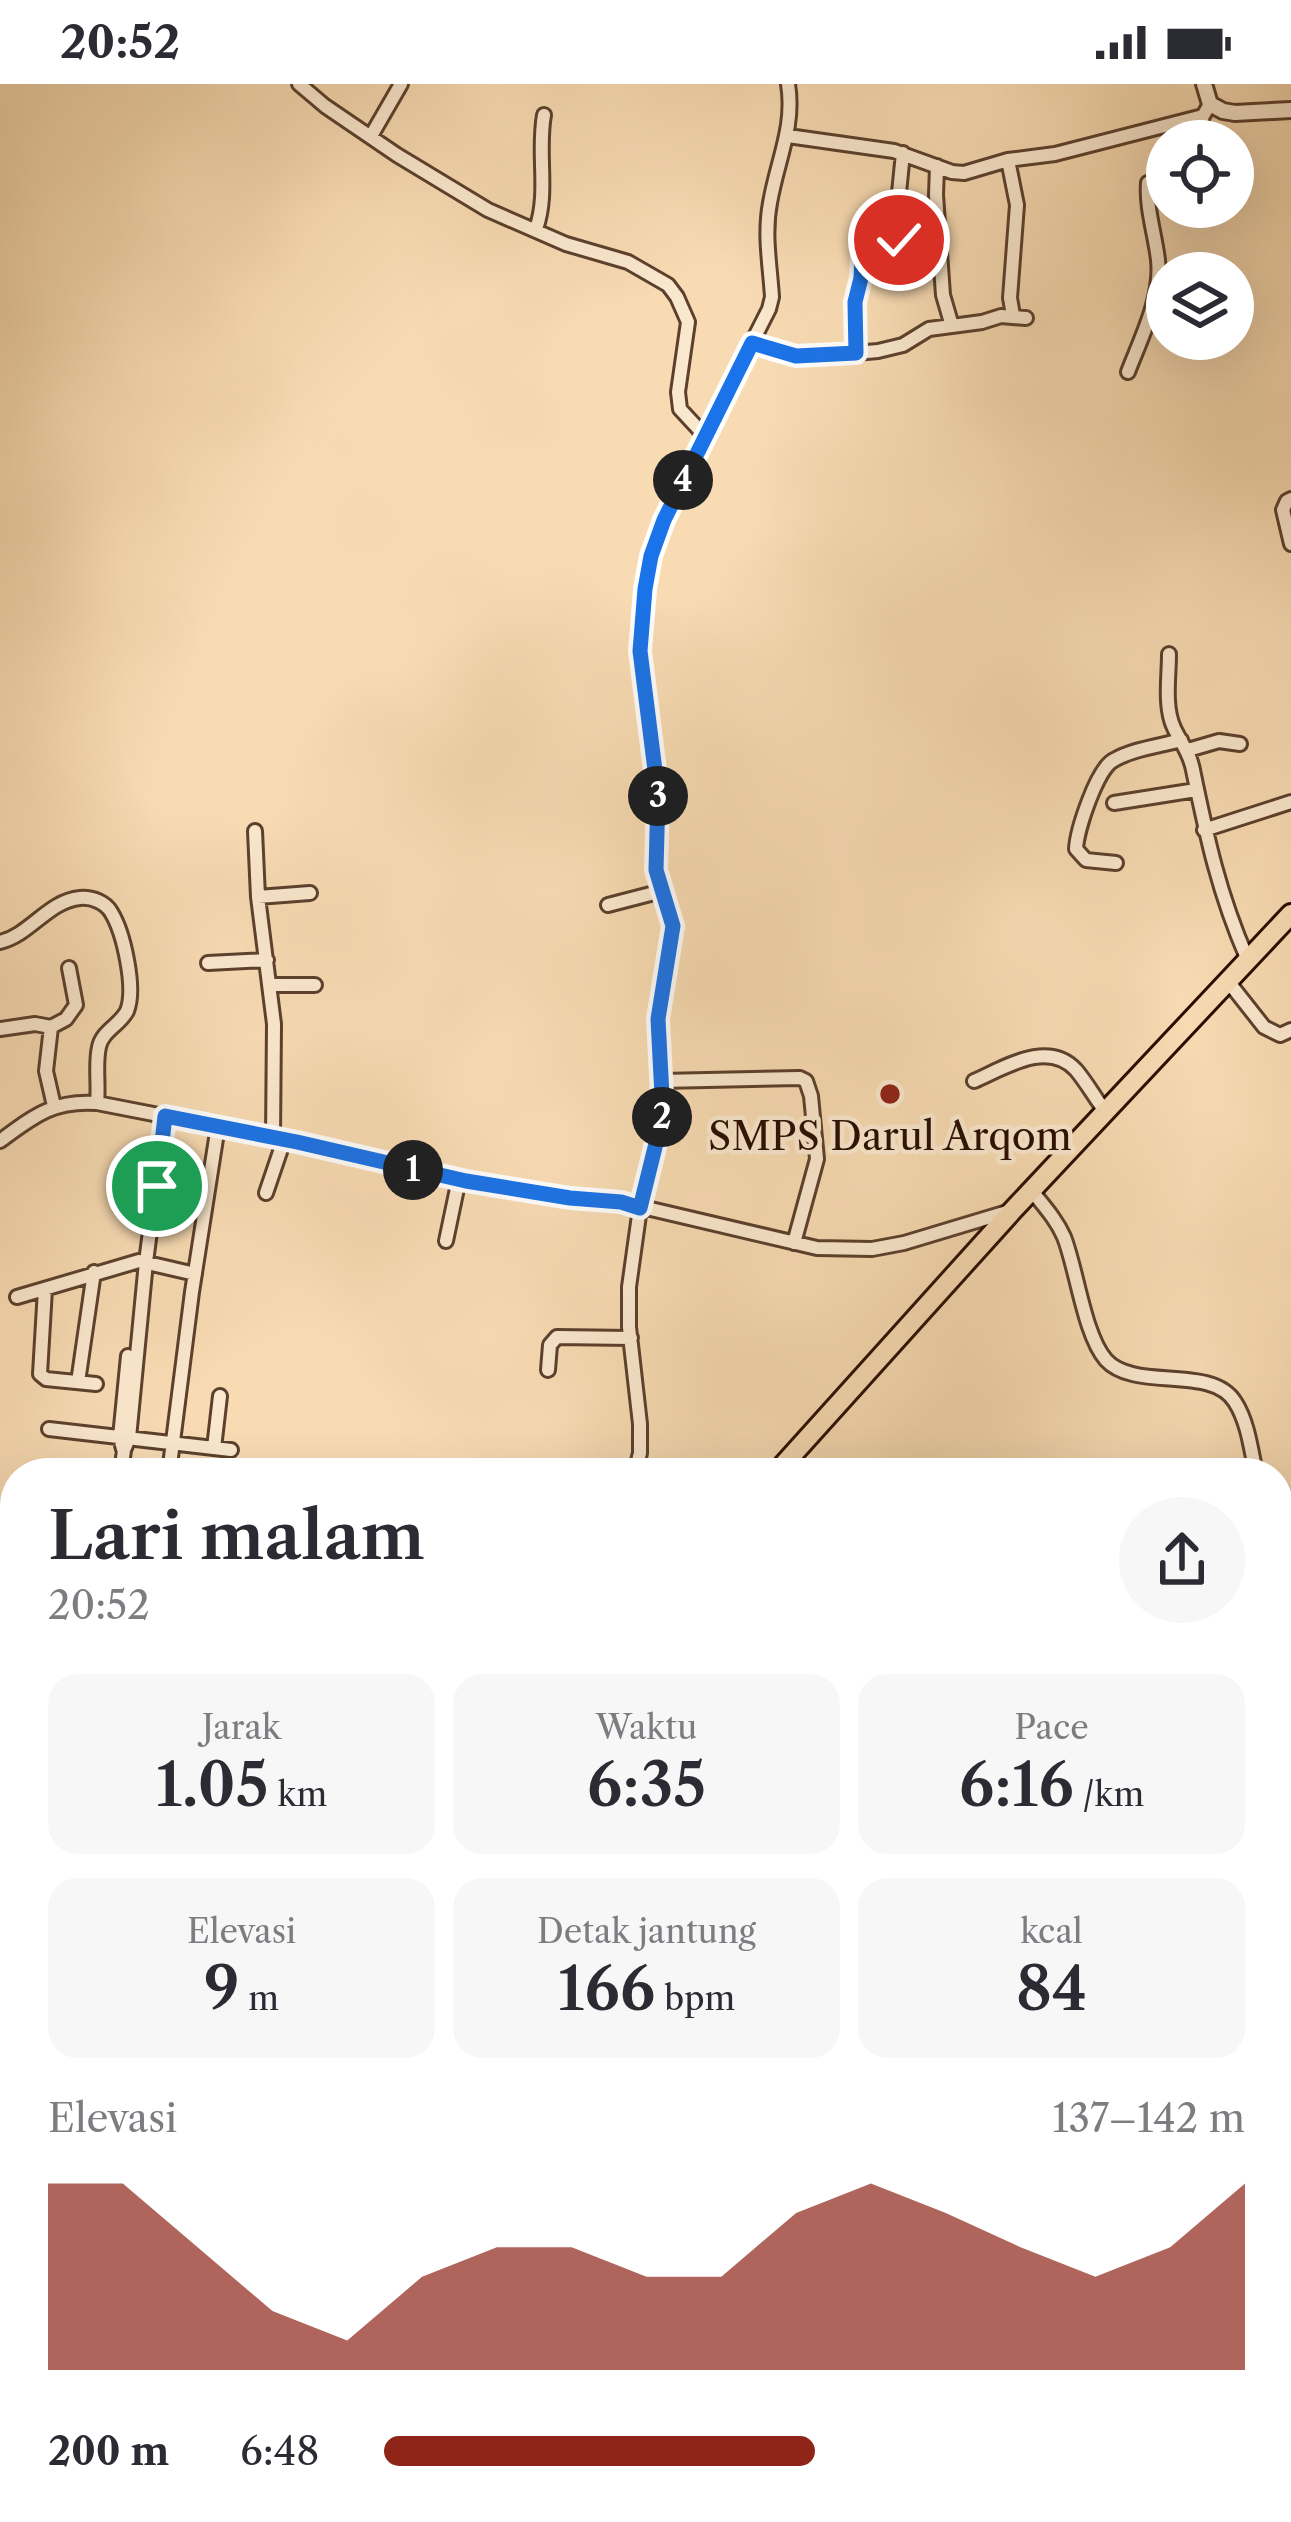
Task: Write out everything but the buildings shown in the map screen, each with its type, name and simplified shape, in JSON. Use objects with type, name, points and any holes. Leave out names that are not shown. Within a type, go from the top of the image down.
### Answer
[{"type":"main road","points":[[790,1458],[1013,1210],[1291,914]]},
{"type":"street","points":[[300,84],[397,155],[488,209],[566,244],[628,262],[668,285],[688,322],[678,392],[680,410],[705,436]]},
{"type":"street","points":[[371,136],[400,84]]},
{"type":"street","points":[[639,1458],[629,1287],[640,1208],[663,1115],[658,1019],[673,926],[656,861],[658,794],[640,651],[645,589],[664,520],[772,297],[767,220],[788,136],[788,84]]},
{"type":"street","points":[[1203,120],[1207,110],[1204,84]]},
{"type":"street","points":[[788,136],[880,148],[964,172],[1055,154],[1207,110],[1291,110]]},
{"type":"street","points":[[536,229],[542,209],[544,116]]},
{"type":"street","points":[[856,353],[855,302],[863,239],[900,239],[903,153]]},
{"type":"street","points":[[752,343],[796,356],[856,353],[896,348],[929,329],[1020,317],[1010,298],[1017,206],[1008,160]]},
{"type":"street","points":[[938,166],[943,295],[952,326]]},
{"type":"street","points":[[1127,371],[1148,320],[1159,275],[1152,228]]},
{"type":"street","points":[[1291,499],[1283,510],[1291,544]]},
{"type":"street","points":[[1169,654],[1170,717],[1184,745],[1227,912],[1247,958]]},
{"type":"street","points":[[1116,862],[1086,860],[1076,849],[1078,832],[1105,767],[1116,759],[1184,745],[1240,744]]},
{"type":"street","points":[[1114,803],[1196,790]]},
{"type":"street","points":[[1204,830],[1291,802]]},
{"type":"street","points":[[255,831],[274,1024],[278,1138],[266,1193]]},
{"type":"street","points":[[608,904],[662,891]]},
{"type":"street","points":[[258,897],[310,892]]},
{"type":"street","points":[[0,942],[21,934],[75,898],[92,898],[111,911],[124,947],[130,996],[126,1014],[99,1044],[97,1102]]},
{"type":"street","points":[[208,964],[267,960]]},
{"type":"street","points":[[0,1030],[35,1024],[51,1027],[65,1019],[76,1005],[68,968]]},
{"type":"street","points":[[1227,980],[1264,1027],[1280,1035],[1291,1030]]},
{"type":"street","points":[[269,985],[315,985]]},
{"type":"street","points":[[51,1027],[46,1070],[54,1106]]},
{"type":"street","points":[[974,1081],[1027,1058],[1055,1058],[1073,1068],[1105,1111]]},
{"type":"street","points":[[661,1081],[806,1081],[817,1160],[794,1243]]},
{"type":"street","points":[[0,1141],[54,1106],[97,1102],[459,1180],[621,1202],[841,1250],[893,1246],[1013,1210]]},
{"type":"street","points":[[122,1458],[161,1115]]},
{"type":"street","points":[[172,1458],[218,1126]]},
{"type":"street","points":[[446,1241],[459,1180]]},
{"type":"street","points":[[1032,1191],[1064,1237],[1092,1331],[1109,1363],[1129,1373],[1204,1383],[1229,1394],[1242,1415],[1252,1458]]},
{"type":"street","points":[[17,1297],[142,1262],[195,1274]]},
{"type":"street","points":[[78,1382],[94,1272]]},
{"type":"street","points":[[45,1289],[40,1374],[46,1379],[96,1384]]},
{"type":"street","points":[[548,1370],[550,1345],[556,1337],[631,1338]]},
{"type":"street","points":[[214,1448],[220,1396]]},
{"type":"street","points":[[49,1429],[232,1450]]},
{"type":"place","name":"SMPS Darul Arqom","points":[[890,1094]]},
{"type":"route","points":[[157,1186],[165,1116],[466,1181],[640,1208],[663,1115],[658,1019],[673,926],[656,870],[655,753],[641,671],[651,556],[676,492],[752,343],[796,356],[856,353],[855,302],[863,238],[899,240]]}]
